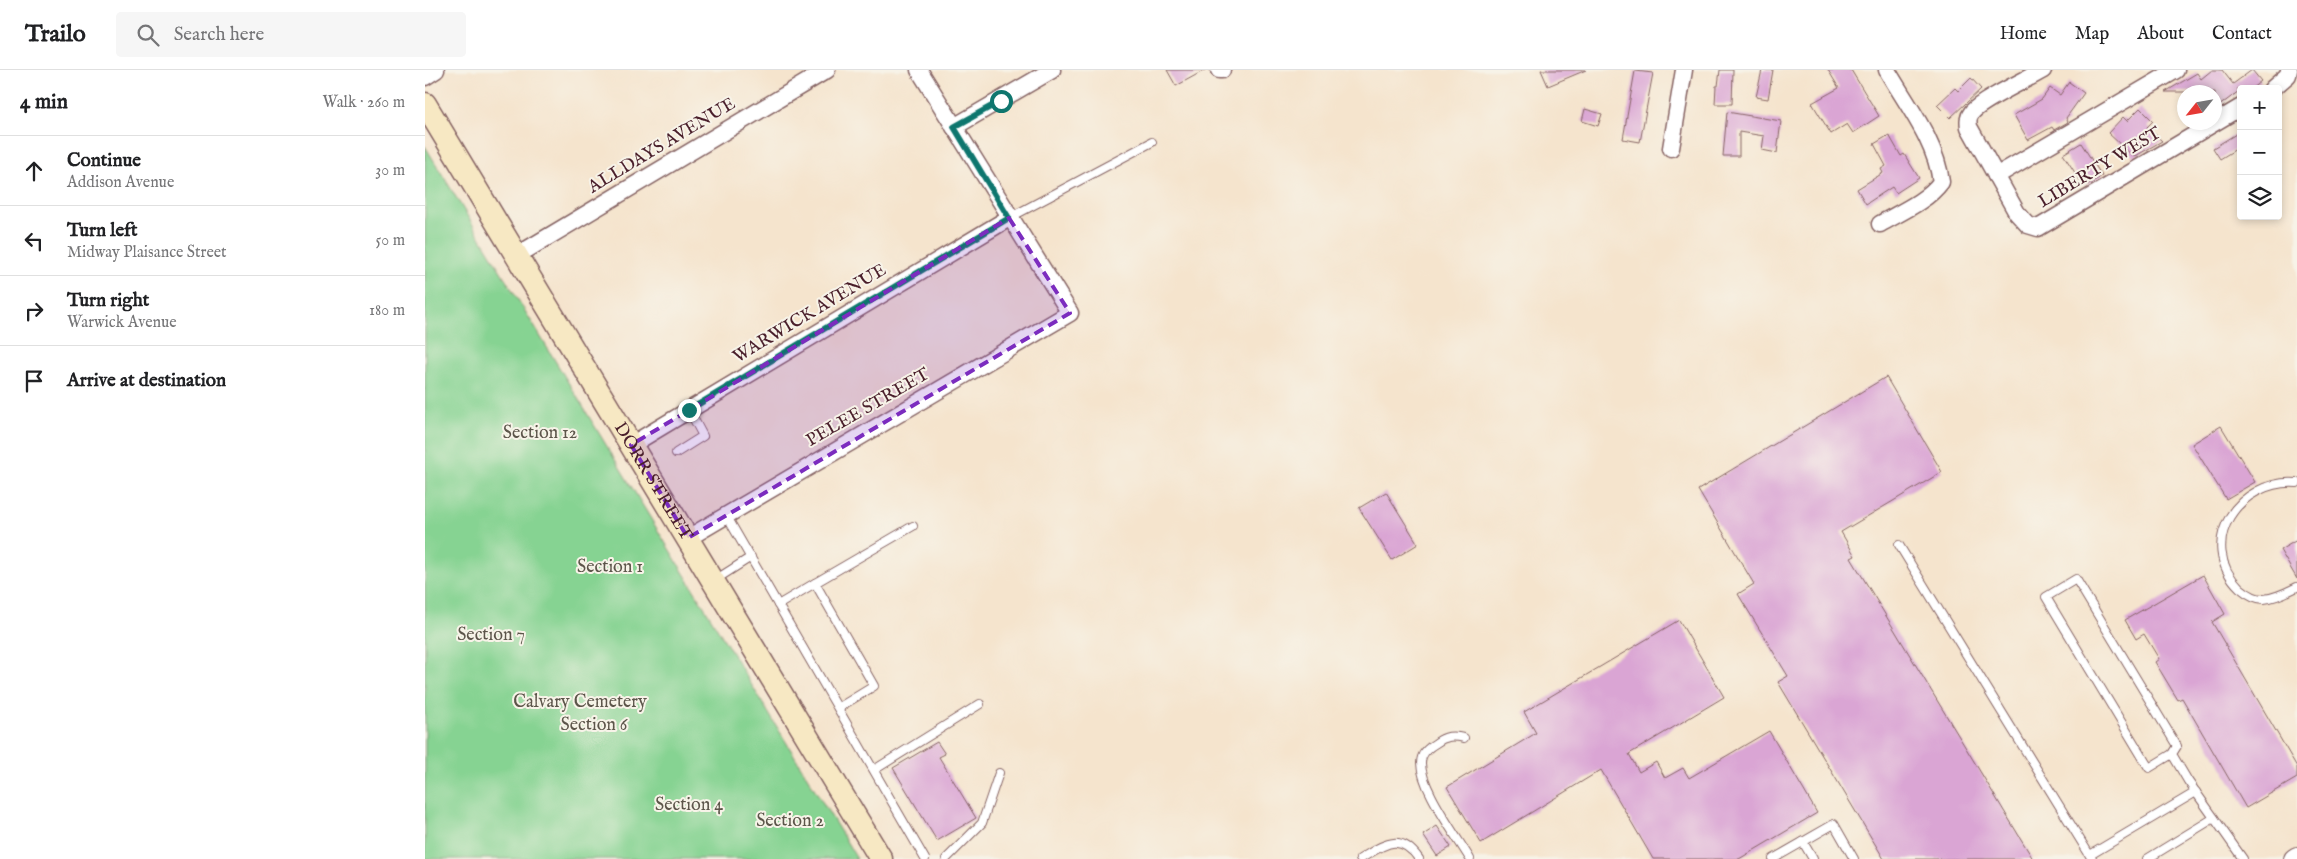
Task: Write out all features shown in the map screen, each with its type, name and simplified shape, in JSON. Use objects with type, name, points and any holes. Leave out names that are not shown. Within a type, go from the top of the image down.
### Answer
[{"type":"main road","name":"DORR STREET","points":[[425,104],[881,859]]},
{"type":"street","points":[[425,77],[436,70]]},
{"type":"street","name":"ALLDAYS AVENUE","points":[[517,256],[827,70]]},
{"type":"street","points":[[919,70],[1009,218]]},
{"type":"street","points":[[954,127],[1052,70]]},
{"type":"street","points":[[1671,148],[1684,70]]},
{"type":"street","points":[[1880,224],[1925,198],[1935,191],[1941,182],[1939,166],[1933,149],[1887,70]]},
{"type":"street","points":[[2043,70],[1971,113],[1968,120],[1969,127],[1996,176],[2175,70]]},
{"type":"street","points":[[2277,85],[2288,75],[2289,70]]},
{"type":"street","name":"LIBERTY WEST","points":[[1996,176],[2017,214],[2028,225],[2038,228],[2237,109]]},
{"type":"street","name":"PELEE STREET","points":[[688,538],[1070,313],[1009,218]]},
{"type":"street","name":"WARWICK AVENUE","points":[[631,445],[1009,218]]},
{"type":"lane","points":[[1009,218],[1151,142]]},
{"type":"lane","points":[[676,453],[703,436],[689,410]]},
{"type":"lane","points":[[2297,482],[2265,486],[2241,503],[2228,521],[2221,539],[2220,554],[2224,568],[2246,593],[2263,599],[2281,595],[2297,587]]},
{"type":"lane","points":[[727,515],[925,859]]},
{"type":"lane","points":[[778,605],[913,526]]},
{"type":"lane","points":[[1899,545],[2091,857],[2196,792]]},
{"type":"lane","points":[[713,581],[751,556]]},
{"type":"lane","points":[[2076,579],[2177,746],[2172,754],[2149,768],[2046,597],[2076,579]]},
{"type":"lane","points":[[815,583],[874,686],[838,708]]},
{"type":"lane","points":[[874,770],[980,704]]},
{"type":"lane","points":[[1464,738],[1454,735],[1443,738],[1431,746],[1423,756],[1422,768],[1431,794],[1470,859]]},
{"type":"lane","points":[[2172,754],[2243,859]]},
{"type":"lane","points":[[945,859],[982,823],[999,773]]},
{"type":"lane","points":[[2147,859],[2214,818]]},
{"type":"lane","points":[[1773,859],[1834,824],[1854,859]]},
{"type":"lane","points":[[1360,859],[1384,845],[1396,842],[1405,844],[1419,859]]},
{"type":"lane","points":[[1803,842],[1813,859]]},
{"type":"highlighted area","points":[[1009,218],[1070,313],[688,538],[631,445]]},
{"type":"green space","name":"Calvary Cemetery","points":[[425,146],[857,859],[425,859]]},
{"type":"building","points":[[1167,70],[1205,70],[1176,86]]},
{"type":"building","points":[[1541,70],[1586,70],[1548,86]]},
{"type":"building","points":[[1720,70],[1733,70],[1732,104],[1715,104],[1716,86],[1718,86]]},
{"type":"building","points":[[1762,70],[1773,70],[1768,99],[1756,97]]},
{"type":"building","points":[[1828,70],[1851,70],[1879,116],[1853,133],[1847,124],[1831,134],[1812,103],[1839,88]]},
{"type":"building","points":[[2212,70],[2222,70],[2233,84],[2252,70],[2261,81],[2256,85],[2237,85],[2237,92],[2222,104],[2222,85],[2177,85],[2177,92],[2165,92],[2197,73],[2201,79]]},
{"type":"building","points":[[1635,71],[1653,73],[1640,142],[1623,139]]},
{"type":"building","points":[[1971,78],[1981,89],[1950,118],[1937,105],[1955,88],[1958,91]]},
{"type":"building","points":[[2069,82],[2084,93],[2066,118],[2068,122],[2054,130],[2052,127],[2028,140],[2014,115],[2042,99],[2050,88],[2060,95]]},
{"type":"building","points":[[2140,108],[2153,121],[2147,127],[2162,141],[2134,157],[2108,133],[2123,117],[2127,121]]},
{"type":"building","points":[[1585,109],[1602,114],[1598,126],[1582,121]]},
{"type":"building","points":[[1727,112],[1781,121],[1777,153],[1762,150],[1764,136],[1739,132],[1739,156],[1723,156]]},
{"type":"building","points":[[2237,133],[2237,148],[2220,159],[2213,148]]},
{"type":"building","points":[[1889,135],[1901,156],[1904,154],[1919,178],[1896,193],[1892,187],[1866,204],[1857,189],[1883,173],[1881,169],[1886,166],[1874,144]]},
{"type":"building","points":[[2081,143],[2102,176],[2087,185],[2086,183],[2083,185],[2063,154]]},
{"type":"building","points":[[1886,377],[1942,472],[1841,532],[1855,556],[1851,558],[2033,859],[1884,859],[1778,682],[1788,676],[1738,594],[1754,584],[1698,490]]},
{"type":"building","points":[[2221,426],[2255,482],[2226,499],[2192,444]]},
{"type":"building","points":[[1386,492],[1418,544],[1392,560],[1359,508]]},
{"type":"building","points":[[2297,540],[2297,579],[2280,550]]},
{"type":"building","points":[[2203,575],[2225,614],[2212,622],[2297,767],[2297,778],[2246,808],[2182,698],[2178,700],[2155,662],[2159,659],[2144,634],[2136,639],[2125,620]]},
{"type":"building","points":[[1679,620],[1724,697],[1629,754],[1639,772],[1656,762],[1665,778],[1683,768],[1689,778],[1769,731],[1817,813],[1739,859],[1653,859],[1601,770],[1481,843],[1447,787],[1536,733],[1524,712]]},
{"type":"building","points":[[937,742],[945,754],[939,757],[976,818],[937,841],[893,768]]},
{"type":"building","points":[[1437,826],[1451,847],[1437,856],[1423,835]]},
{"type":"route","points":[[689,410],[1009,218],[954,127],[1001,101]]},
{"type":"park label","name":"Section 12","points":[[540,433]]},
{"type":"park label","name":"Section 1","points":[[610,567]]},
{"type":"park label","name":"Section 7","points":[[491,635]]},
{"type":"park label","name":"Section 6","points":[[594,725]]},
{"type":"park label","name":"Section 4","points":[[689,805]]},
{"type":"park label","name":"Section 2","points":[[790,821]]}]
